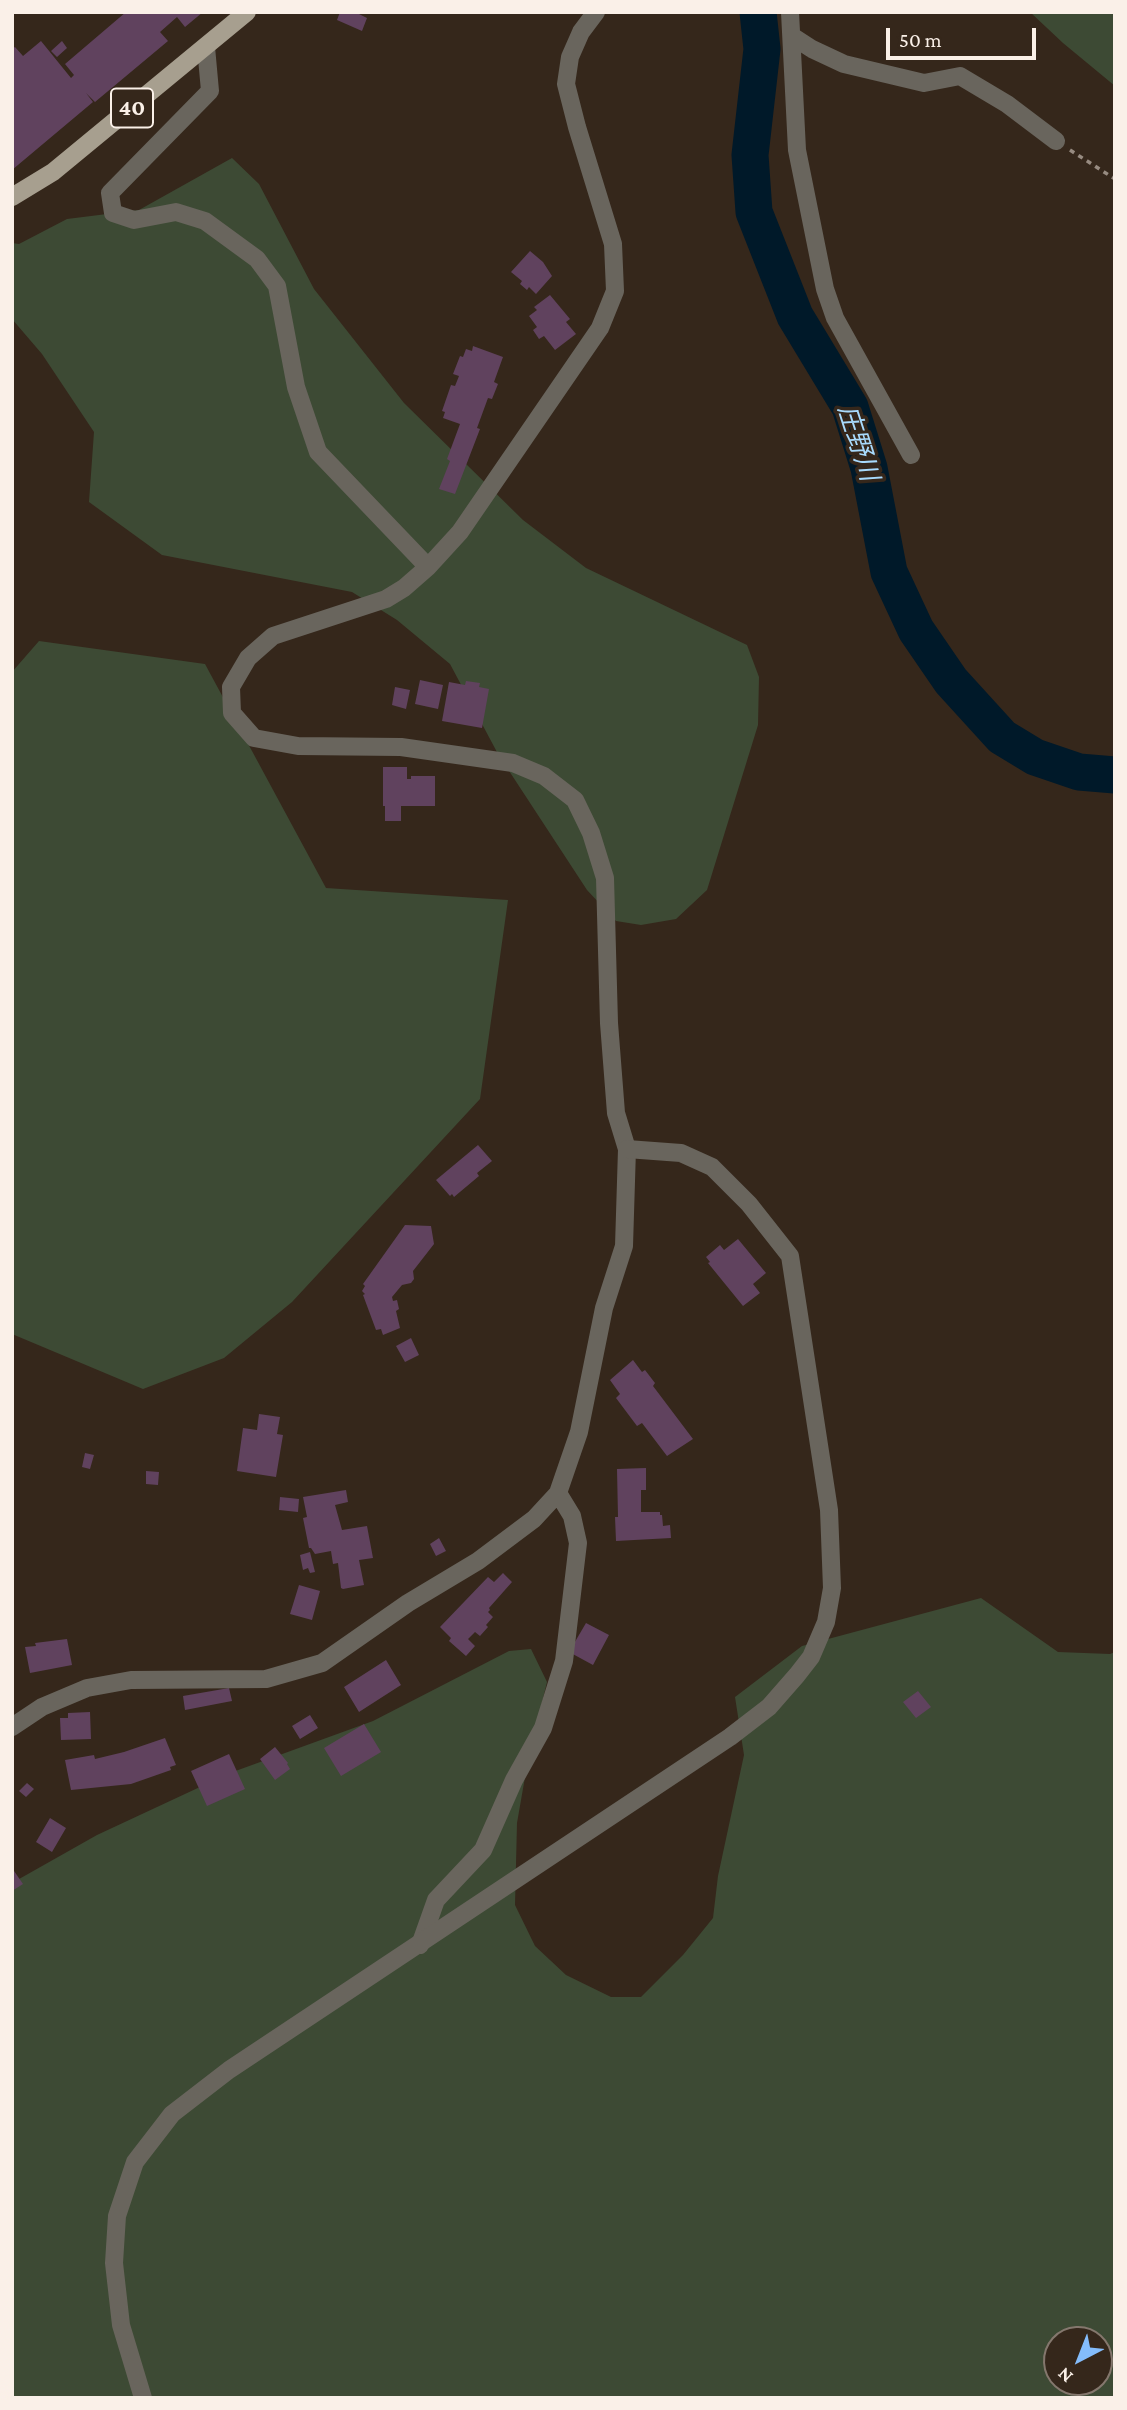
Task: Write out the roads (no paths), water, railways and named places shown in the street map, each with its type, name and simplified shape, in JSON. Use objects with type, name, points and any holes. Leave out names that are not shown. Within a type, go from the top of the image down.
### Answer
[{"type":"main road","name":"40","points":[[12,197],[53,172],[247,12]]},
{"type":"street","points":[[12,1727],[42,1707],[87,1688],[131,1680],[267,1679],[322,1663],[408,1603],[478,1561],[534,1519],[558,1493],[579,1432],[604,1308],[624,1246],[627,1149],[616,1113],[605,878],[591,833],[575,800],[544,776],[513,763],[401,747],[287,744],[254,738],[232,713],[231,688],[248,658],[273,636],[386,599],[404,588],[428,567],[460,532],[600,328],[615,291],[613,244],[566,84],[575,44],[596,12]]},
{"type":"street","points":[[790,12],[797,150],[825,289],[835,318],[911,455]]},
{"type":"street","points":[[792,36],[812,50],[844,64],[924,83],[960,76],[1007,104],[1056,141]]},
{"type":"street","points":[[206,47],[210,91],[110,193],[113,213],[134,220],[176,212],[205,221],[257,260],[277,286],[296,387],[318,452],[428,567]]},
{"type":"street","points":[[143,2398],[121,2325],[114,2263],[117,2216],[135,2162],[172,2114],[219,2077],[730,1737],[769,1707],[797,1675],[811,1657],[827,1622],[832,1588],[829,1510],[790,1256],[749,1204],[712,1167],[681,1153],[627,1149]]},
{"type":"street","points":[[420,1945],[436,1900],[483,1850],[514,1780],[543,1728],[560,1672],[578,1543],[572,1516],[558,1493]]},
{"type":"waterway","name":"庄野川","points":[[758,12],[762,49],[750,155],[754,212],[795,316],[850,407],[869,468],[889,572],[916,630],[951,681],[1002,737],[1035,757],[1079,772],[1115,775]]}]
